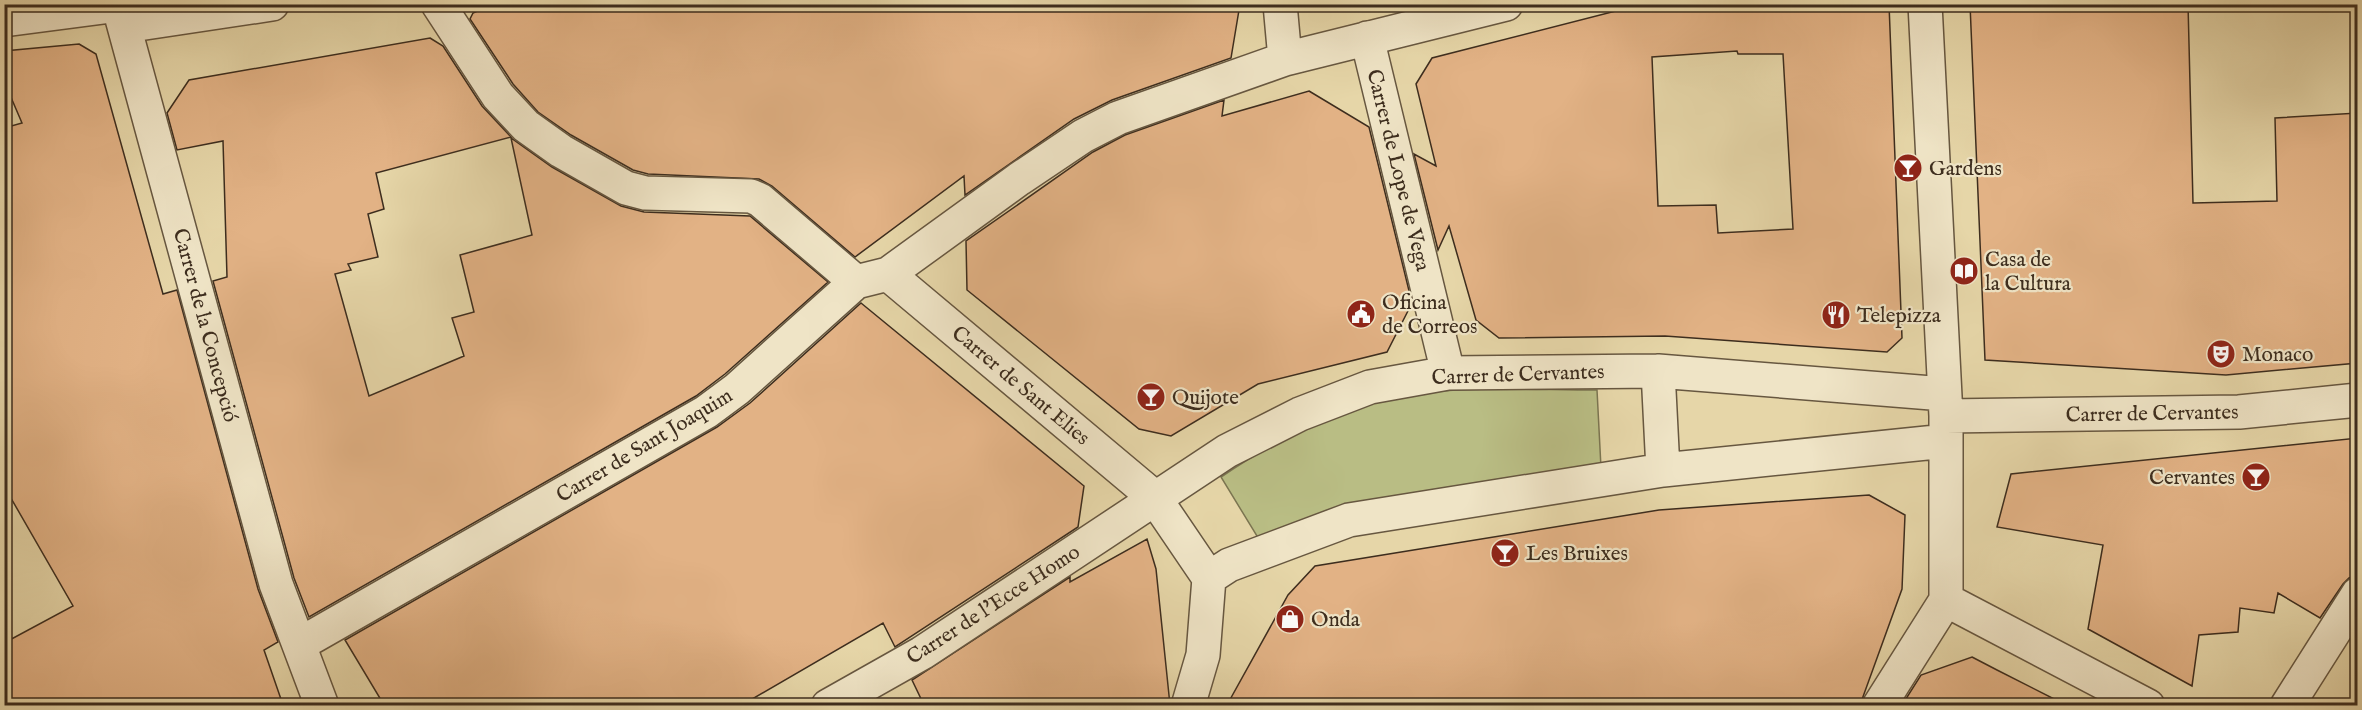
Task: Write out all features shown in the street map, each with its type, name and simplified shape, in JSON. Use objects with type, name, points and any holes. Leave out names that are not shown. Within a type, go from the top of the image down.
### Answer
[{"type":"street","points":[[4,20],[272,4]]},
{"type":"street","points":[[438,4],[498,96],[526,126],[561,151],[608,179],[645,193],[751,196],[760,200],[856,282]]},
{"type":"street","points":[[1280,4],[1285,58]]},
{"type":"street","name":"Carrer de Sant Joaquim","points":[[300,644],[706,412],[737,389],[856,282],[888,274],[1018,179],[1083,136],[1118,118],[1285,58],[1506,4]]},
{"type":"street","points":[[1879,705],[1946,600],[1945,417],[1925,4]]},
{"type":"street","name":"Carrer de la Concepció","points":[[121,12],[276,584],[322,705]]},
{"type":"street","name":"Carrer de Lope de Vega","points":[[1368,38],[1448,373]]},
{"type":"street","name":"Carrer de Sant Elies","points":[[888,274],[1154,497],[1209,578]]},
{"type":"street","points":[[1658,371],[1663,470]]},
{"type":"street","name":"Carrer de Cervantes","points":[[1154,497],[1227,451],[1300,414],[1370,387],[1448,373],[1658,371],[1945,417]]},
{"type":"street","name":"Carrer de Cervantes","points":[[1209,578],[1229,565],[1349,520],[1663,470],[1945,417],[2238,412],[2358,400]]},
{"type":"street","name":"Carrer de l'Ecce Homo","points":[[828,705],[922,653],[1154,497]]},
{"type":"street","points":[[1188,705],[1203,655],[1209,578]]},
{"type":"street","points":[[2288,705],[2358,594]]},
{"type":"street","points":[[1946,600],[2148,705]]},
{"type":"green space","points":[[1456,390],[1597,390],[1601,468],[1260,541],[1221,477],[1314,423],[1373,401]]},
{"type":"building","points":[[493,4],[1240,4],[1231,58],[1112,100],[1074,119],[965,195],[964,176],[855,257],[772,186],[759,179],[648,174],[633,170],[571,135],[538,112],[513,84],[470,19],[473,13]]},
{"type":"building","points":[[1643,4],[1889,4],[1902,338],[1887,352],[1665,336],[1499,338],[1476,320],[1449,226],[1438,250],[1414,154],[1436,166],[1416,84],[1432,58]],"holes":[[[1737,51],[1738,54],[1783,54],[1793,229],[1718,233],[1716,205],[1658,206],[1652,57]]]},
{"type":"building","points":[[1970,4],[2188,4],[2193,203],[2277,201],[2275,118],[2358,113],[2358,363],[2226,375],[1985,360]]},
{"type":"building","points":[[430,38],[443,46],[482,106],[511,137],[376,173],[384,209],[368,214],[378,257],[348,264],[351,270],[335,274],[369,396],[464,356],[452,318],[474,312],[460,255],[532,235],[511,138],[552,167],[621,206],[644,212],[750,216],[828,282],[725,374],[696,396],[309,617],[294,578],[213,281],[227,277],[223,141],[177,150],[167,113],[189,80]]},
{"type":"building","points":[[79,44],[96,54],[163,294],[177,290],[258,589],[278,642],[264,650],[283,705],[4,705],[4,643],[73,606],[4,486],[4,128],[22,123],[4,81],[4,51]]},
{"type":"building","points":[[1309,91],[1369,127],[1412,303],[1387,352],[1258,384],[1171,436],[1139,429],[967,290],[966,241],[1093,152],[1125,135],[1224,100],[1222,116]]},
{"type":"building","points":[[861,303],[1084,486],[1078,527],[895,647],[883,623],[742,705],[384,705],[345,640],[717,427],[750,403]]},
{"type":"building","points":[[2358,438],[2358,575],[2349,578],[2343,584],[2320,618],[2278,593],[2274,613],[2240,608],[2238,632],[2199,635],[2192,686],[2088,629],[2103,545],[1997,527],[2011,474]]},
{"type":"building","points":[[1869,495],[1905,515],[1902,589],[1860,705],[1227,705],[1288,595],[1315,566],[1659,510]]},
{"type":"building","points":[[1147,539],[1156,569],[1170,705],[924,705],[912,680],[1070,577],[1070,582]]},
{"type":"building","points":[[1972,657],[2066,705],[1902,705],[1921,675]]},
{"type":"place","name":"Gardens","points":[[1908,168]]},
{"type":"place","name":"Casa de la Cultura","points":[[1964,271]]},
{"type":"place","name":"Oficina de Correos","points":[[1361,314]]},
{"type":"place","name":"Telepizza","points":[[1836,315]]},
{"type":"place","name":"Monaco","points":[[2221,354]]},
{"type":"place","name":"Quijote","points":[[1151,397]]},
{"type":"place","name":"Cervantes","points":[[2256,477]]},
{"type":"place","name":"Les Bruixes","points":[[1505,553]]},
{"type":"place","name":"Onda","points":[[1290,619]]}]
